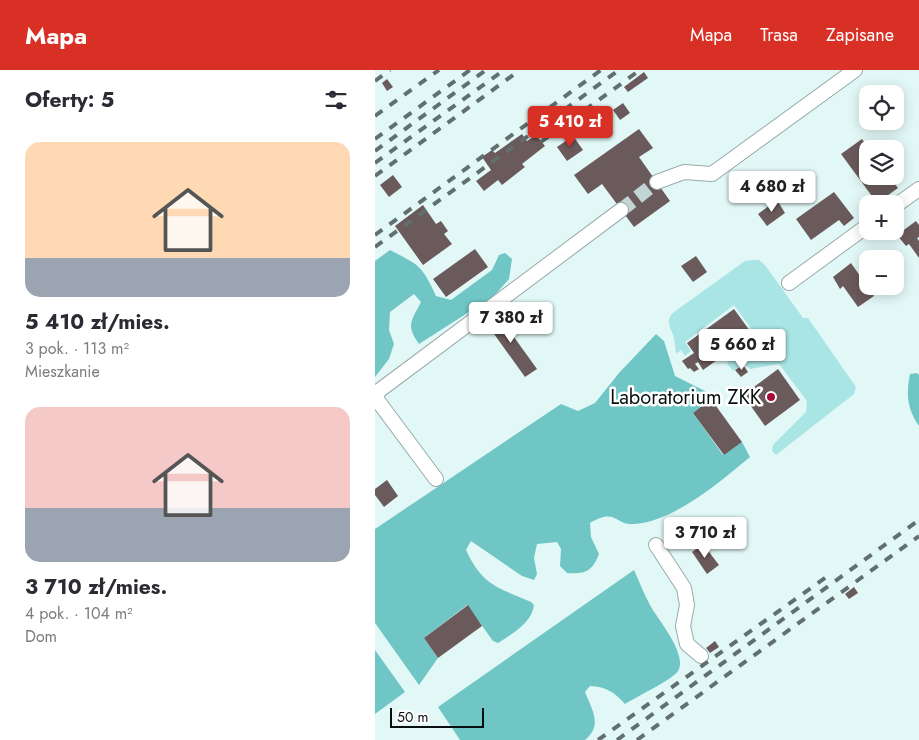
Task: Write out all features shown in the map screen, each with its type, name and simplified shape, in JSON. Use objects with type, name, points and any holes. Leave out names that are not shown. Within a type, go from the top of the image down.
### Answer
[{"type":"lane","points":[[657,182],[684,172],[712,174],[855,70]]},
{"type":"lane","points":[[904,200],[919,189]]},
{"type":"lane","points":[[436,478],[375,396],[380,390],[621,210]]},
{"type":"lane","points":[[789,283],[859,232]]},
{"type":"lane","points":[[657,545],[684,588],[687,605],[683,626],[687,644],[701,656]]},
{"type":"shaded area","points":[[390,250],[419,267],[436,296],[451,300],[492,270],[499,255],[505,253],[512,259],[509,279],[494,296],[419,344],[411,327],[421,302],[414,294],[390,312],[389,330],[394,344],[389,359],[375,377],[375,261]]},
{"type":"shaded area","points":[[759,260],[765,265],[803,318],[808,318],[856,387],[854,394],[776,455],[772,451],[773,445],[806,412],[807,401],[779,364],[750,369],[744,362],[733,371],[727,363],[743,349],[744,338],[753,331],[734,305],[685,342],[691,351],[685,356],[681,350],[676,354],[674,338],[669,324],[669,318],[674,312],[745,261]]},
{"type":"shaded area","points":[[656,334],[664,341],[675,376],[705,391],[711,399],[693,413],[723,455],[742,442],[750,457],[710,489],[680,509],[664,516],[649,522],[634,524],[628,524],[611,517],[590,523],[591,537],[599,554],[594,565],[587,571],[567,573],[560,566],[561,549],[557,542],[537,544],[534,558],[537,574],[534,580],[522,576],[471,541],[466,550],[472,562],[485,578],[509,593],[531,602],[534,605],[532,611],[521,627],[498,643],[493,641],[467,605],[424,638],[438,658],[419,685],[375,623],[375,529],[561,404],[578,411],[595,403],[619,373]]},
{"type":"shaded area","points":[[917,373],[919,375],[919,426],[912,414],[908,395],[910,374]]},
{"type":"shaded area","points":[[634,570],[650,605],[676,647],[680,664],[678,671],[674,675],[625,704],[610,691],[590,686],[585,692],[593,711],[595,723],[594,729],[585,740],[460,740],[438,707]]},
{"type":"shaded area","points":[[375,650],[405,692],[375,714]]},
{"type":"building","points":[[644,72],[648,78],[628,92],[624,87]]},
{"type":"building","points":[[387,79],[393,87],[387,91],[382,83]]},
{"type":"building","points":[[623,103],[630,113],[620,120],[613,110]]},
{"type":"building","points":[[639,129],[653,148],[639,157],[670,201],[634,227],[602,184],[588,194],[574,175]]},
{"type":"building","points":[[522,134],[527,141],[536,135],[545,146],[522,164],[525,167],[502,185],[498,180],[484,191],[476,181],[491,170],[482,157],[492,150],[495,153]]},
{"type":"building","points":[[573,136],[583,150],[567,161],[557,147]]},
{"type":"building","points":[[859,141],[859,178],[841,154]]},
{"type":"building","points":[[393,175],[402,187],[389,197],[380,185]]},
{"type":"building","points":[[864,185],[896,185],[898,188],[888,195],[871,195]]},
{"type":"building","points":[[834,192],[854,218],[844,226],[839,220],[811,240],[796,219]]},
{"type":"building","points":[[777,200],[785,213],[767,226],[758,214]]},
{"type":"building","points":[[423,205],[436,224],[441,221],[448,231],[444,234],[452,244],[423,265],[395,226]]},
{"type":"building","points":[[916,221],[919,225],[919,237],[917,238],[919,241],[919,258],[909,244],[906,246],[901,240],[904,240],[904,230]]},
{"type":"building","points":[[475,249],[488,267],[446,297],[433,279]]},
{"type":"building","points":[[696,256],[707,272],[693,282],[681,266]]},
{"type":"building","points":[[851,263],[859,274],[859,295],[874,296],[858,307],[843,286],[840,289],[833,277]]},
{"type":"building","points":[[734,309],[750,331],[745,335],[742,331],[728,340],[734,348],[703,370],[698,362],[695,364],[699,369],[694,372],[690,368],[688,369],[682,361],[694,353],[687,343]]},
{"type":"building","points":[[496,312],[537,369],[525,377],[484,320]]},
{"type":"building","points":[[743,365],[748,372],[741,377],[735,370]]},
{"type":"building","name":"Laboratorium ZKK","points":[[778,369],[800,400],[765,426],[743,395]]},
{"type":"building","points":[[711,399],[742,442],[724,455],[693,413]]},
{"type":"building","points":[[387,480],[398,496],[384,507],[375,495],[375,489]]},
{"type":"building","points":[[703,544],[719,565],[707,574],[692,552]]},
{"type":"building","points":[[854,587],[858,593],[849,599],[845,594]]},
{"type":"building","points":[[468,605],[482,626],[438,658],[424,638]]},
{"type":"building","points":[[715,641],[719,647],[710,653],[706,648]]},
{"type":"tunnel","points":[[621,210],[657,182]]},
{"type":"railway","points":[[375,81],[390,70]]},
{"type":"railway","points":[[375,116],[439,70]]},
{"type":"railway","points":[[375,139],[470,70]]},
{"type":"railway","points":[[375,151],[486,70]]},
{"type":"railway","points":[[375,163],[504,70]]},
{"type":"railway","points":[[375,176],[520,70]]},
{"type":"railway","points":[[375,235],[601,70]]},
{"type":"railway","points":[[375,247],[619,70]]},
{"type":"railway","points":[[541,142],[640,70]]},
{"type":"railway","points":[[617,740],[919,520]]},
{"type":"railway","points":[[637,740],[919,536]]},
{"type":"railway","points":[[598,740],[832,573]]},
{"type":"place","name":"Laboratorium ZKK","points":[[771,397]]}]
